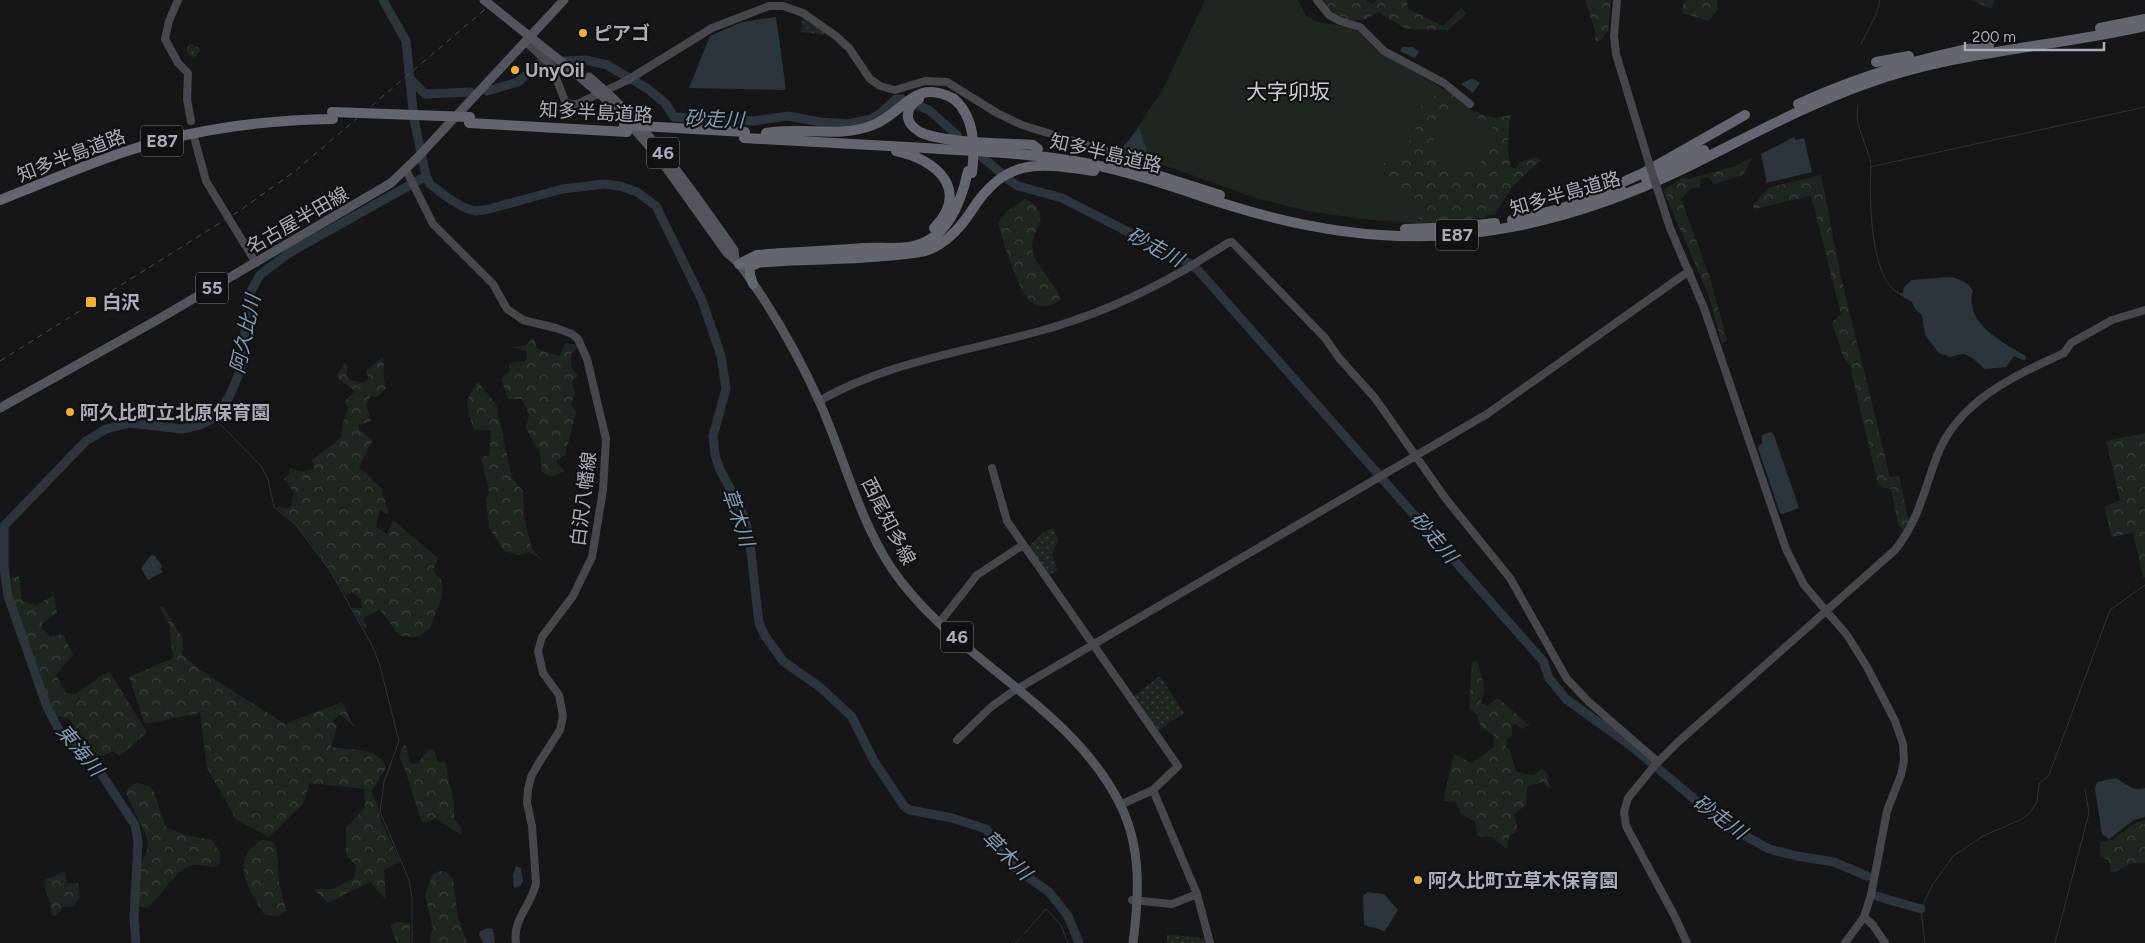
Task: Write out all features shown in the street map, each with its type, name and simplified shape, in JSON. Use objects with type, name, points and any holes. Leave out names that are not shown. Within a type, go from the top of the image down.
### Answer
[{"type":"highway","name":"知多半島道路","points":[[745,135],[766,133],[1038,149],[1091,158],[1138,169],[1292,216],[1361,227],[1396,229],[1458,227],[1517,220],[1572,205],[1646,178],[1834,88],[1896,66],[1982,47],[2145,19]]},
{"type":"highway","name":"知多半島道路","points":[[0,193],[121,146],[176,130],[269,115],[333,115],[470,120],[745,135],[802,141],[1047,157],[1090,164],[1161,183],[1264,215],[1360,234],[1428,236],[1510,228],[1558,217],[1620,196],[1686,168],[1788,116],[1879,79],[1929,65],[1988,52],[2145,26]]},
{"type":"highway","points":[[1876,62],[1975,45],[1982,47]]},
{"type":"highway","points":[[766,133],[780,130],[848,131],[865,128],[882,120],[907,100],[922,93],[940,93],[963,108],[970,124],[973,147],[966,201],[955,222],[935,242],[913,253]]},
{"type":"highway","points":[[953,101],[938,96],[921,98],[909,108],[910,122],[917,130],[932,136],[1033,145],[1038,149]]},
{"type":"highway","name":"知多半島道路","points":[[0,200],[124,152],[178,137],[260,122],[333,115]]},
{"type":"highway","points":[[1572,205],[1643,173],[1745,115]]},
{"type":"highway","points":[[802,141],[806,145],[898,152],[928,162],[943,175],[949,191],[950,202],[946,213],[935,227],[923,237],[899,248]]},
{"type":"highway","points":[[737,261],[849,260],[929,250],[945,241],[965,222],[987,188],[999,178],[1019,168],[1042,166],[1087,170],[1156,184],[1161,183]]},
{"type":"highway","points":[[737,261],[757,255],[879,247],[899,248],[925,242],[949,221],[960,203],[970,172]]},
{"type":"highway","points":[[753,284],[750,267],[758,262]]},
{"type":"main road","name":"西尾知多線","points":[[484,0],[570,65]]},
{"type":"main road","name":"西尾知多線","points":[[494,0],[604,93],[657,155],[727,253],[737,261],[788,338],[819,401],[850,479],[884,554],[891,568],[911,594],[940,622],[1074,739],[1100,771],[1120,805],[1133,838],[1136,861],[1133,943]]},
{"type":"main road","name":"名古屋半田線","points":[[0,408],[312,232],[379,192],[406,170],[564,0]]},
{"type":"street","points":[[178,0],[165,39],[178,64],[188,73],[187,99],[191,121]]},
{"type":"street","points":[[1317,0],[1329,15],[1360,28],[1384,51],[1444,83],[1470,104]]},
{"type":"street","points":[[1617,0],[1614,36],[1616,54],[1649,163],[1658,191],[1704,308],[1786,549],[1804,585],[1846,635],[1867,667],[1895,721],[1903,744],[1904,760],[1901,775],[1887,811],[1871,895],[1864,917],[1845,943]]},
{"type":"street","points":[[525,41],[549,62],[565,101],[570,104],[577,104],[604,93],[635,76],[672,51],[712,28],[769,6],[790,7],[804,13],[843,42],[870,79],[880,86],[900,90],[925,81],[947,82],[998,113],[1022,125],[1115,154]]},
{"type":"street","points":[[194,137],[203,174],[256,263]]},
{"type":"street","name":"白沢八幡線","points":[[406,170],[433,224],[493,284],[507,309],[523,320],[556,328],[572,334],[578,339],[587,360],[606,439],[602,490],[592,557],[573,596],[542,637],[538,651],[543,674],[559,695],[563,716],[560,730],[531,777],[528,789],[527,803],[532,826],[536,883],[534,891],[518,920],[515,930],[516,943]]},
{"type":"street","points":[[819,401],[886,371],[1034,333],[1131,299],[1232,242],[1237,245],[1277,291],[1326,338],[1339,358],[1375,398],[1446,499],[1510,578],[1567,679],[1656,765]]},
{"type":"street","points":[[957,740],[991,707],[1018,690],[1487,414],[1689,271]]},
{"type":"street","points":[[1687,943],[1630,834],[1625,820],[1625,808],[1628,798],[1656,765],[1722,703],[1886,559],[1907,534],[1922,504],[1934,464],[1944,441],[1954,424],[1970,407],[1995,388],[2064,353],[2071,343],[2112,320],[2145,310]]},
{"type":"street","points":[[992,468],[1007,521],[1178,766],[1153,790],[1120,805]]},
{"type":"street","points":[[940,622],[977,575],[1022,545]]},
{"type":"street","points":[[1153,790],[1197,894],[1210,943]]},
{"type":"street","points":[[1135,900],[1172,904],[1197,894]]},
{"type":"street","points":[[1864,917],[1873,925],[1885,943]]},
{"type":"green space","points":[[1205,0],[1298,0],[1306,16],[1320,22],[1352,28],[1359,32],[1374,48],[1439,86],[1476,113],[1496,118],[1512,114],[1507,128],[1496,214],[1446,223],[1410,223],[1362,219],[1306,211],[1250,196],[1122,150],[1163,89]]},
{"type":"green space","points":[[1320,0],[1365,0],[1373,4],[1376,0],[1406,0],[1409,9],[1443,26],[1462,7],[1466,14],[1448,30],[1406,29],[1378,12],[1362,20],[1348,19],[1333,12]]},
{"type":"green space","points":[[1585,0],[1611,0],[1608,31],[1597,42],[1595,39],[1596,34]]},
{"type":"green space","points":[[1684,0],[1717,0],[1718,9],[1709,21],[1682,13]]},
{"type":"green space","points":[[1970,0],[1995,0],[1991,8]]},
{"type":"green space","points":[[803,17],[825,33],[824,35],[801,32]]},
{"type":"green space","points":[[189,43],[201,49],[194,59],[186,52]]},
{"type":"green space","points":[[1440,87],[1459,99],[1461,110],[1439,129],[1428,148],[1446,172],[1460,176],[1475,167],[1490,149],[1493,142],[1492,125],[1487,120],[1472,118],[1476,112],[1492,118],[1509,116],[1508,152],[1511,167],[1516,169],[1520,162],[1537,157],[1541,160],[1513,186],[1500,206],[1484,218],[1420,220],[1407,190],[1392,183],[1378,163],[1397,162],[1401,145],[1418,136],[1412,119],[1426,98],[1435,96]]},
{"type":"green space","points":[[1753,157],[1743,175],[1714,184],[1708,177],[1701,179],[1700,187],[1692,188],[1681,199],[1710,278],[1727,340],[1722,344],[1709,296],[1663,190],[1684,177],[1688,179],[1735,166]]},
{"type":"green space","points":[[1821,175],[1840,273],[1890,477],[1899,476],[1909,522],[1904,532],[1898,524],[1891,489],[1884,488],[1878,484],[1850,366],[1844,359],[1832,322],[1841,314],[1811,196],[1754,209],[1753,205],[1768,188]]},
{"type":"green space","points":[[1025,199],[1035,205],[1040,217],[1032,245],[1035,259],[1056,290],[1060,300],[1046,306],[1038,306],[1031,302],[1020,286],[1011,265],[998,223],[1007,211]]},
{"type":"green space","points":[[532,338],[537,349],[559,356],[566,343],[574,344],[577,348],[571,354],[571,366],[578,376],[572,381],[575,394],[571,404],[576,413],[565,455],[556,462],[565,471],[551,477],[542,472],[540,453],[526,428],[529,415],[522,399],[508,399],[501,378],[509,372],[510,363],[527,359],[526,351],[511,347],[527,345]]},
{"type":"green space","points":[[383,357],[386,388],[377,397],[371,396],[366,405],[371,421],[359,425],[359,430],[373,440],[359,467],[381,488],[389,515],[380,510],[376,527],[387,534],[393,520],[438,558],[433,571],[442,581],[442,596],[430,628],[419,637],[400,636],[380,610],[363,618],[367,628],[364,628],[352,608],[362,608],[361,599],[352,592],[346,595],[323,559],[306,537],[276,507],[290,508],[294,493],[284,479],[289,474],[290,468],[302,472],[314,469],[312,460],[341,438],[343,422],[349,407],[344,402],[355,391],[336,377],[344,363],[348,367],[346,375],[349,380],[363,383],[369,379],[366,371]]},
{"type":"green space","points":[[478,382],[496,404],[512,478],[523,491],[524,517],[532,549],[542,560],[529,552],[519,555],[504,551],[489,527],[486,500],[489,492],[481,457],[489,455],[491,430],[474,430],[467,405],[470,395]]},
{"type":"green space","points":[[2145,433],[2145,577],[2143,577],[2133,533],[2112,537],[2104,507],[2120,500],[2106,441]]},
{"type":"green space","points":[[1053,528],[1058,541],[1052,553],[1057,570],[1049,576],[1028,547],[1043,533]]},
{"type":"green space","points":[[19,576],[22,601],[37,605],[54,595],[57,613],[42,623],[42,629],[51,637],[63,634],[73,655],[56,675],[66,693],[75,694],[109,671],[147,732],[120,756],[113,751],[103,756],[93,755],[87,739],[79,735],[69,719],[57,716],[49,708],[14,610],[11,578]]},
{"type":"green space","points":[[159,606],[163,606],[183,639],[182,655],[199,669],[285,724],[342,702],[354,727],[340,714],[333,721],[337,727],[331,747],[355,749],[371,753],[383,761],[386,768],[371,792],[378,806],[381,821],[400,861],[384,870],[386,900],[370,882],[328,903],[314,889],[333,889],[354,878],[356,866],[346,854],[346,829],[365,807],[364,789],[310,783],[302,805],[269,837],[236,819],[207,768],[200,713],[145,724],[129,677],[173,658],[169,624]]},
{"type":"green space","points":[[1477,661],[1485,688],[1481,703],[1487,706],[1498,698],[1529,725],[1522,729],[1515,724],[1512,726],[1512,736],[1507,739],[1506,747],[1510,751],[1516,771],[1533,775],[1541,768],[1549,775],[1547,781],[1551,787],[1548,787],[1543,782],[1527,787],[1526,805],[1514,814],[1518,831],[1510,835],[1506,849],[1493,837],[1478,836],[1474,821],[1461,814],[1456,802],[1443,801],[1454,754],[1472,763],[1494,747],[1494,735],[1481,727],[1477,714],[1469,709],[1472,662]]},
{"type":"green space","points":[[1160,676],[1184,713],[1157,731],[1134,701],[1135,695]]},
{"type":"green space","points":[[405,743],[411,764],[418,763],[429,749],[434,750],[438,762],[445,762],[454,803],[454,819],[462,829],[461,835],[435,818],[429,822],[422,822],[399,757]]},
{"type":"green space","points":[[137,783],[150,786],[154,792],[166,827],[185,835],[212,840],[220,853],[220,863],[214,867],[194,865],[180,872],[147,908],[136,904],[131,898],[134,880],[147,850],[148,843],[126,792],[130,786]]},
{"type":"green space","points":[[2145,820],[2145,863],[2132,863],[2112,873],[2108,860],[2100,857],[2100,842],[2112,839],[2138,822]]},
{"type":"green space","points":[[262,840],[274,843],[277,852],[279,883],[286,911],[278,916],[264,914],[252,895],[244,875],[243,866],[246,856]]},
{"type":"green space","points":[[440,871],[446,872],[453,879],[458,917],[467,943],[431,943],[429,936],[433,929],[425,895],[433,874]]},
{"type":"green space","points":[[64,872],[68,883],[78,883],[80,897],[74,906],[63,907],[56,916],[51,913],[44,883],[45,879]]},
{"type":"green space","points":[[397,922],[410,923],[410,943],[397,943],[390,925]]},
{"type":"green space","points":[[1167,934],[1209,939],[1210,943],[1167,943]]},
{"type":"shaded area","points":[[776,17],[786,90],[689,88],[710,36],[742,22]]},
{"type":"shaded area","points":[[1402,47],[1413,47],[1419,52],[1415,58],[1400,51]]},
{"type":"shaded area","points":[[1472,78],[1480,83],[1473,93],[1461,84]]},
{"type":"shaded area","points":[[1139,128],[1149,157],[1147,160],[1122,152],[1121,149]]},
{"type":"shaded area","points":[[1794,137],[1796,140],[1804,138],[1812,172],[1767,183],[1761,154]]},
{"type":"shaded area","points":[[1950,277],[1969,285],[1973,291],[1974,313],[1980,322],[1997,338],[2026,356],[2025,361],[2014,356],[2006,367],[1985,369],[1971,357],[1964,354],[1950,357],[1939,353],[1925,335],[1922,315],[1915,309],[1912,302],[1900,295],[1900,293],[1903,293],[1904,287],[1912,280]]},
{"type":"shaded area","points":[[1771,432],[1774,435],[1799,508],[1783,514],[1780,513],[1758,448],[1762,443],[1762,435]]},
{"type":"shaded area","points":[[151,555],[155,556],[162,566],[163,572],[148,580],[141,568]]},
{"type":"shaded area","points":[[2116,778],[2133,788],[2145,788],[2145,817],[2134,820],[2109,839],[2102,834],[2095,789],[2097,782]]},
{"type":"shaded area","points":[[516,866],[521,868],[523,881],[520,886],[514,888],[513,875]]},
{"type":"shaded area","points":[[1368,892],[1384,894],[1398,910],[1385,931],[1364,925],[1363,896]]},
{"type":"shaded area","points":[[488,928],[493,929],[495,943],[483,943],[479,935],[480,931]]},
{"type":"waterway","name":"草木川","points":[[383,0],[406,41],[414,119],[426,176],[430,184],[448,198],[463,207],[475,211],[562,189],[604,184],[620,186],[637,192],[656,206],[702,300],[721,356],[726,389],[713,436],[715,455],[720,470],[744,517],[749,535],[759,623],[765,636],[783,661],[821,688],[852,717],[874,761],[904,806],[910,810],[952,818],[986,829],[1014,867],[1049,892],[1068,916],[1079,943]]},
{"type":"waterway","points":[[1861,44],[1876,15],[1880,0]]},
{"type":"waterway","name":"砂走川","points":[[487,91],[518,82],[541,62],[586,60],[607,65],[648,89],[665,103],[674,117],[753,121],[788,116],[820,122],[849,124],[871,119],[881,113],[896,99],[902,99]]},
{"type":"waterway","name":"砂走川","points":[[410,79],[425,94],[471,92]]},
{"type":"waterway","name":"砂走川","points":[[917,105],[929,110],[957,135]]},
{"type":"waterway","points":[[1858,105],[1858,123],[1871,163],[1871,218],[1878,258],[1883,275],[1891,288],[1902,294]]},
{"type":"waterway","points":[[1870,167],[2145,107]]},
{"type":"waterway","name":"砂走川","points":[[982,157],[1000,172]]},
{"type":"waterway","name":"阿久比川","points":[[0,530],[86,441],[106,429],[130,423],[182,429],[200,425],[214,418],[229,397],[240,371],[251,291],[260,275],[289,253],[426,176]]},
{"type":"waterway","name":"砂走川","points":[[1009,180],[1018,186],[1062,198],[1185,261],[1198,270],[1543,661],[1549,678],[1566,699],[1630,745],[1724,824],[1769,849],[1834,862],[1867,876]]},
{"type":"waterway","points":[[214,418],[261,466],[268,479],[274,507],[296,525],[331,572],[373,647],[380,666],[399,741],[384,782],[380,812],[409,880],[412,899],[412,943]]},
{"type":"waterway","name":"東海川","points":[[4,527],[4,567],[8,596],[47,707],[59,730],[85,754],[100,772],[135,825],[138,842],[134,919],[136,943]]},
{"type":"waterway","points":[[1925,943],[1921,909],[1933,884],[1953,856],[1983,836],[2022,819],[2030,813],[2037,802],[2039,784],[2049,775],[2110,610],[2145,585]]},
{"type":"waterway","points":[[2055,943],[2089,813],[2085,789]]},
{"type":"waterway","name":"砂走川","points":[[1876,896],[1921,909]]},
{"type":"waterway","points":[[1024,934],[1046,909],[1061,925],[1068,943]]},
{"type":"waterway","points":[[1015,943],[1020,938]]},
{"type":"railway","points":[[0,361],[239,211],[294,172],[496,0]]},
{"type":"place","name":"ピアゴ","points":[[583,33]]},
{"type":"place","name":"UnyOil","points":[[515,70]]},
{"type":"place","name":"白沢","points":[[91,302]]},
{"type":"place","name":"阿久比町立北原保育園","points":[[70,412]]},
{"type":"place","name":"阿久比町立草木保育園","points":[[1418,880]]},
{"type":"district","name":"大字卯坂","points":[[1288,92]]}]
